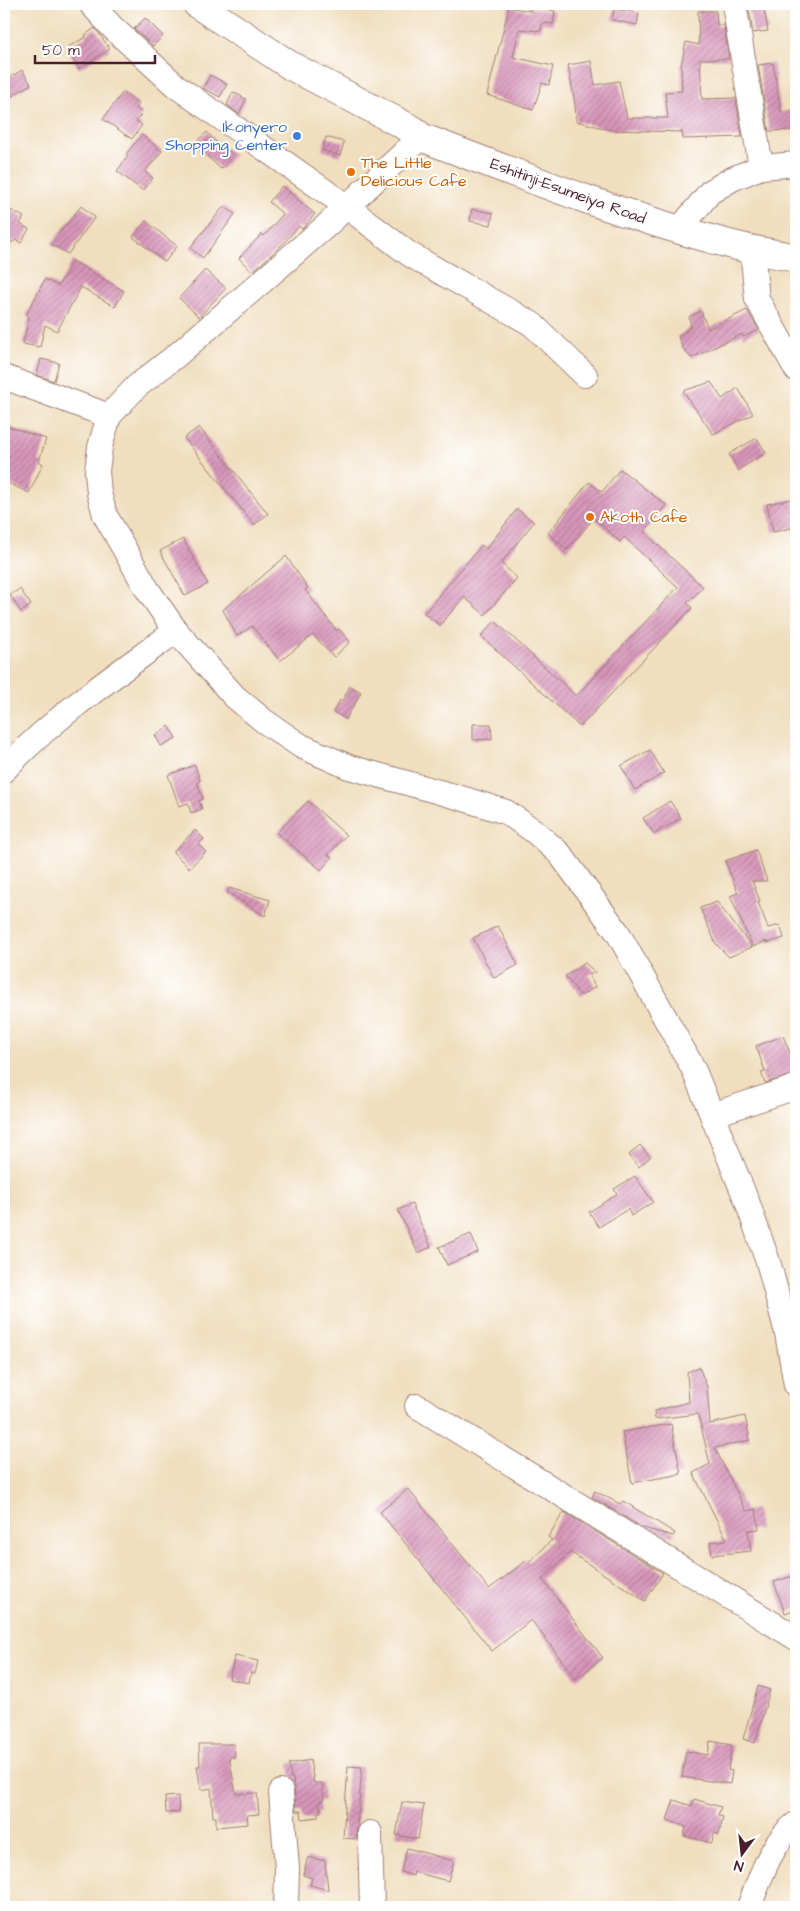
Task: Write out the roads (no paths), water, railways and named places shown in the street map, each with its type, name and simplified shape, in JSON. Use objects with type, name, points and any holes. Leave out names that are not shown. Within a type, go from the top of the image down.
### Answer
[{"type":"highway","name":"Eshitinji-Esumeiya Road","points":[[197,4],[291,66],[421,136],[554,188],[679,230],[796,258]]},
{"type":"street","points":[[91,4],[113,28],[176,86],[346,206],[409,254],[532,324],[585,375]]},
{"type":"street","points":[[734,4],[761,167]]},
{"type":"street","points":[[421,136],[326,226],[199,336],[136,387],[109,416],[100,447],[97,471],[99,493],[105,516],[147,589],[176,632],[234,696],[264,721],[301,746],[349,767],[506,812],[534,831],[560,854],[618,933],[693,1068],[748,1204],[790,1321],[796,1385]]},
{"type":"street","points":[[679,230],[710,192],[732,179],[761,167],[796,164]]},
{"type":"street","points":[[752,249],[757,299],[796,369]]},
{"type":"street","points":[[4,376],[109,416]]},
{"type":"street","points":[[4,770],[17,756],[99,687],[176,632]]},
{"type":"street","points":[[712,1115],[796,1087]]},
{"type":"street","points":[[417,1406],[796,1638]]},
{"type":"street","points":[[281,1792],[287,1868],[286,1907]]},
{"type":"street","points":[[749,1907],[770,1856],[790,1828],[796,1824]]},
{"type":"street","points":[[370,1833],[372,1907]]},
{"type":"place","name":"Ikonyero Shopping Center","points":[[297,136]]},
{"type":"place","name":"The Little Delicious Cafe","points":[[351,172]]},
{"type":"place","name":"Akoth Cafe","points":[[590,517]]}]
